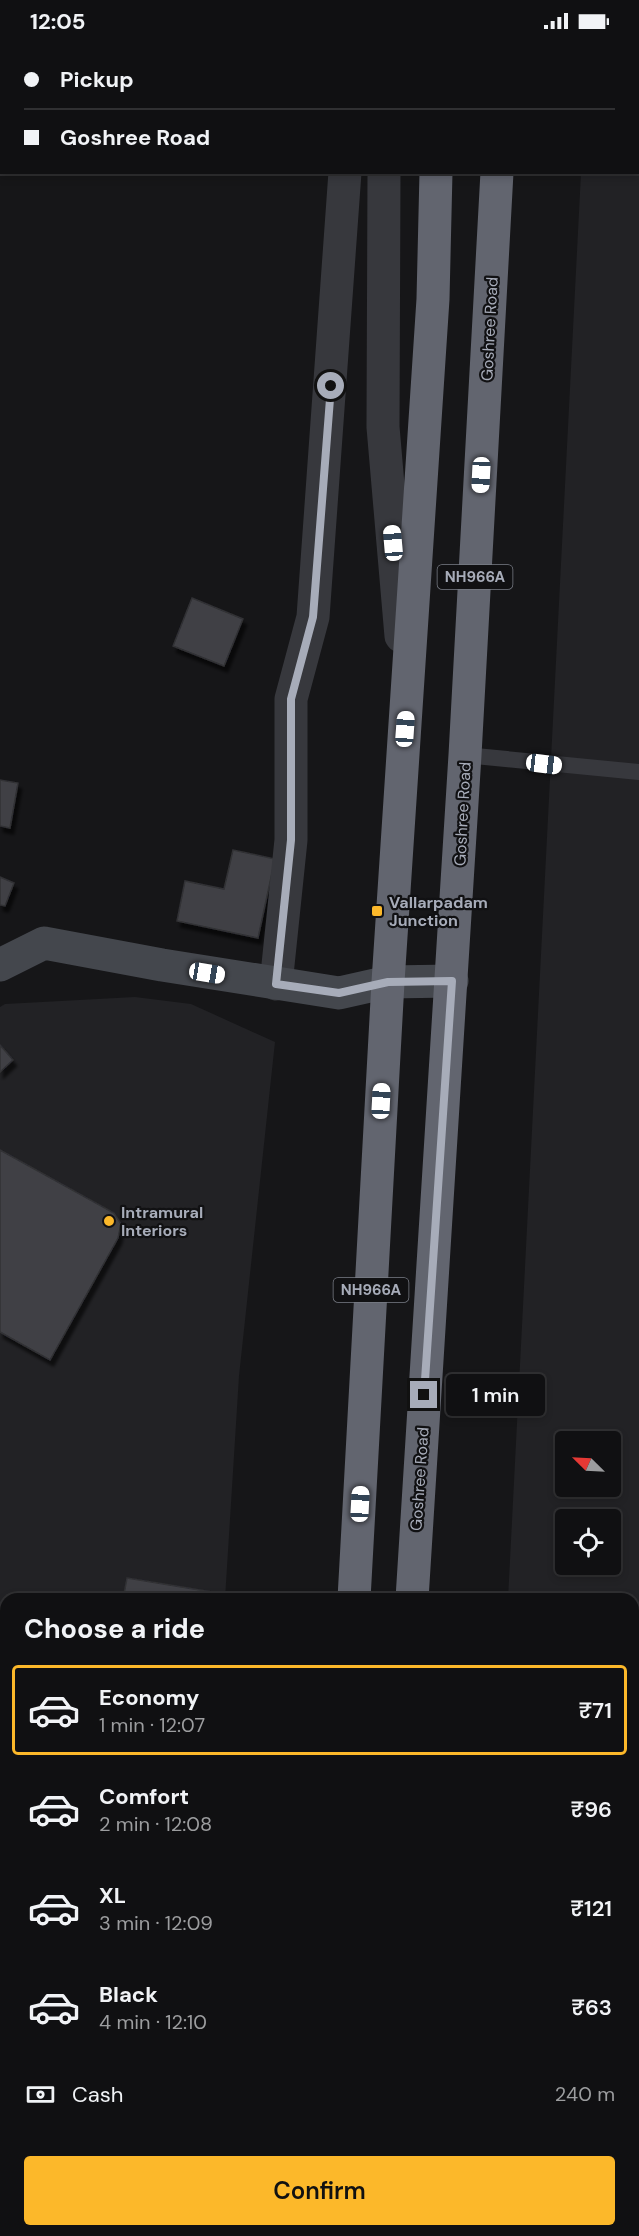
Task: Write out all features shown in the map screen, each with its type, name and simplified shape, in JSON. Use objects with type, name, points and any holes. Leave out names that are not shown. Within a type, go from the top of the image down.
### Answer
[{"type":"highway","name":"NH966A","points":[[354,1593],[388,982],[433,299],[436,174]]},
{"type":"highway","name":"Goshree Road","points":[[412,1593],[452,981],[497,174]]},
{"type":"main road","points":[[0,965],[44,943],[339,993],[388,982],[452,981]]},
{"type":"street","points":[[276,984],[291,840],[291,699],[313,617],[345,174]]},
{"type":"street","points":[[384,174],[383,427],[407,706]]},
{"type":"lane","points":[[465,755],[639,772]]},
{"type":"shaded area","points":[[581,174],[639,174],[639,1593],[508,1593]]},
{"type":"shaded area","points":[[135,997],[191,1004],[275,1042],[239,1376],[225,1593],[0,1593],[0,1007],[5,1004]]},
{"type":"building","points":[[192,598],[243,619],[224,666],[173,646]]},
{"type":"building","points":[[0,780],[18,783],[10,828],[0,826]]},
{"type":"building","points":[[233,850],[275,859],[258,938],[177,921],[185,881],[224,889]]},
{"type":"building","points":[[0,877],[14,883],[5,906],[0,905]]},
{"type":"building","points":[[0,1045],[13,1060],[0,1072]]},
{"type":"building","points":[[0,1150],[114,1213],[121,1224],[118,1238],[50,1360],[0,1332]]},
{"type":"building","points":[[127,1578],[218,1593],[124,1593]]},
{"type":"place","name":"Vallarpadam Junction","points":[[377,911]]},
{"type":"place","name":"Intramural Interiors","points":[[109,1221]]},
{"type":"route","points":[[331,386],[313,617],[291,699],[291,840],[276,984],[339,993],[388,982],[452,981],[424,1395]]}]
